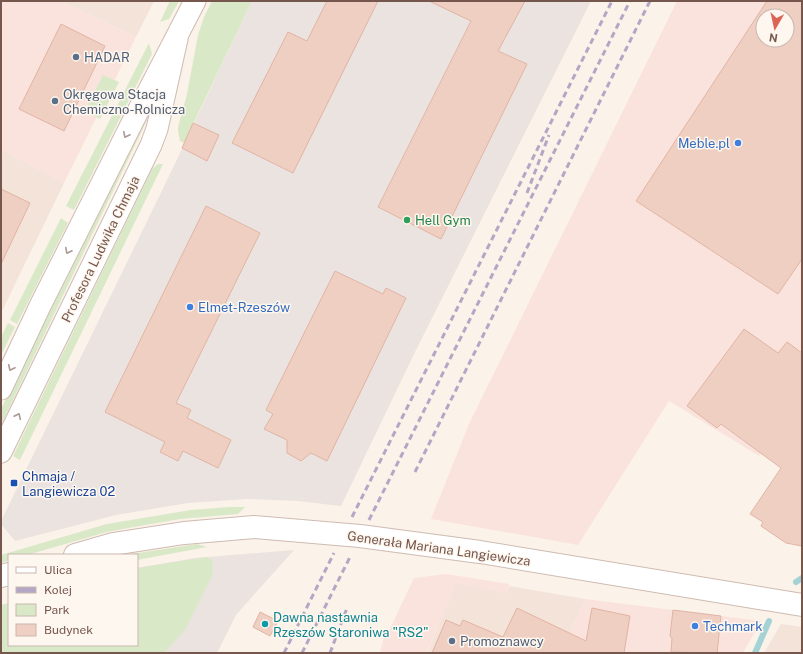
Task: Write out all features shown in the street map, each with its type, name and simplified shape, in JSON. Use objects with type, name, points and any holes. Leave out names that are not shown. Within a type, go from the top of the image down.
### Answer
[{"type":"street","name":"Profesora Ludwika Chmaja","points":[[1,389],[47,292],[195,1]]},
{"type":"street","name":"Profesora Ludwika Chmaja","points":[[1,452],[151,145],[157,129],[177,38]]},
{"type":"street","name":"Generała Mariana Langiewicza","points":[[78,554],[113,544],[184,533],[254,527],[360,536],[480,552],[802,605]]},
{"type":"shaded area","points":[[1,1],[61,1],[136,37],[64,183],[1,149]]},
{"type":"shaded area","points":[[61,1],[154,1],[136,37]]},
{"type":"shaded area","points":[[252,1],[591,1],[415,352],[341,506],[298,501],[248,499],[188,503],[116,515],[15,541],[1,524],[1,521],[171,172]]},
{"type":"shaded area","points":[[677,1],[802,1],[802,397],[759,456],[669,401],[578,545],[431,519],[469,424]]},
{"type":"shaded area","points":[[1,149],[64,183],[1,313]]},
{"type":"shaded area","points":[[294,550],[236,615],[217,653],[1,653],[1,605],[8,603],[8,646],[138,646],[138,568],[195,558]]},
{"type":"shaded area","points":[[446,574],[509,584],[506,593],[456,583],[428,651],[431,653],[380,653],[384,637],[387,635],[414,578]]},
{"type":"shaded area","points":[[456,582],[506,593],[509,586],[585,599],[560,653],[428,652]]},
{"type":"shaded area","points":[[585,599],[761,621],[743,653],[560,653]]},
{"type":"shaded area","points":[[781,624],[802,627],[802,653],[764,653]]},
{"type":"green space","points":[[170,1],[179,1],[169,19],[160,22]]},
{"type":"green space","points":[[212,1],[252,1],[184,143],[180,141],[178,127],[187,94],[198,35],[204,17]]},
{"type":"green space","points":[[149,43],[152,54],[74,210],[66,206]]},
{"type":"green space","points":[[103,75],[119,82],[100,119],[86,112],[89,106],[88,104]]},
{"type":"green space","points":[[147,120],[1,425],[1,409]]},
{"type":"green space","points":[[158,164],[163,164],[20,460],[13,456],[152,169]]},
{"type":"green space","points":[[61,218],[68,223],[17,324],[10,320]]},
{"type":"green space","points":[[8,323],[15,327],[1,355],[1,337]]},
{"type":"green space","points":[[245,507],[238,514],[180,519],[107,532],[30,554],[8,554],[8,560],[1,563],[1,555],[107,524],[191,510]]},
{"type":"green space","points":[[197,544],[207,547],[138,560],[138,554],[132,554]]},
{"type":"green space","points":[[207,557],[212,560],[212,576],[185,630],[164,653],[1,652],[1,605],[8,603],[8,646],[138,646],[138,568]]},
{"type":"building","points":[[327,1],[378,1],[293,173],[232,143],[288,32],[307,41]]},
{"type":"building","points":[[429,1],[525,1],[498,51],[527,64],[441,239],[378,207],[471,21]]},
{"type":"building","name":"Meble.pl","points":[[767,1],[802,1],[802,259],[778,294],[636,201],[755,19],[755,48],[795,48],[795,8],[762,8]]},
{"type":"building","points":[[61,24],[105,46],[64,131],[19,109]]},
{"type":"building","points":[[193,123],[219,135],[207,161],[182,148]]},
{"type":"building","points":[[1,189],[30,203],[1,264]]},
{"type":"building","name":"Elmet-Rzeszów","points":[[206,206],[260,233],[176,403],[191,410],[187,418],[231,440],[218,468],[183,451],[178,461],[160,452],[165,442],[105,412]]},
{"type":"building","points":[[335,271],[383,294],[386,288],[406,298],[327,461],[311,453],[301,461],[287,453],[287,440],[264,429],[273,414],[266,410]]},
{"type":"building","points":[[744,329],[778,353],[787,342],[802,353],[802,546],[786,543],[761,526],[763,522],[750,514],[781,468],[721,424],[717,428],[687,406]]},
{"type":"building","points":[[517,608],[586,641],[592,608],[630,616],[624,653],[432,653],[446,620],[460,626],[463,620],[503,637]]},
{"type":"building","name":"Techmark","points":[[673,610],[721,616],[717,653],[671,652],[672,638],[670,636]]},
{"type":"building","name":"Dawna nastawnia Rzeszów Staroniwa \"RS2\"","points":[[260,612],[278,621],[270,636],[253,627]]},
{"type":"waterway","points":[[796,582],[802,578]]},
{"type":"waterway","points":[[755,653],[769,621]]},
{"type":"railway","points":[[352,517],[612,1]]},
{"type":"railway","points":[[369,520],[630,1]]},
{"type":"railway","points":[[415,472],[650,1]]},
{"type":"railway","points":[[527,193],[549,135]]},
{"type":"railway","points":[[284,653],[334,553]]},
{"type":"railway","points":[[302,653],[351,555]]},
{"type":"railway","points":[[330,653],[347,608]]},
{"type":"place","name":"HADAR","points":[[76,57]]},
{"type":"place","name":"Okręgowa Stacja Chemiczno-Rolnicza","points":[[55,101]]},
{"type":"place","name":"Meble.pl","points":[[738,143]]},
{"type":"place","name":"Hell Gym","points":[[407,220]]},
{"type":"place","name":"Elmet-Rzeszów","points":[[190,307]]},
{"type":"place","name":"Chmaja / Langiewicza 02","points":[[14,483]]},
{"type":"place","name":"Dawna nastawnia Rzeszów Staroniwa \"RS2\"","points":[[265,624]]},
{"type":"place","name":"Techmark","points":[[695,626]]},
{"type":"place","name":"Promoznawcy","points":[[452,641]]}]
